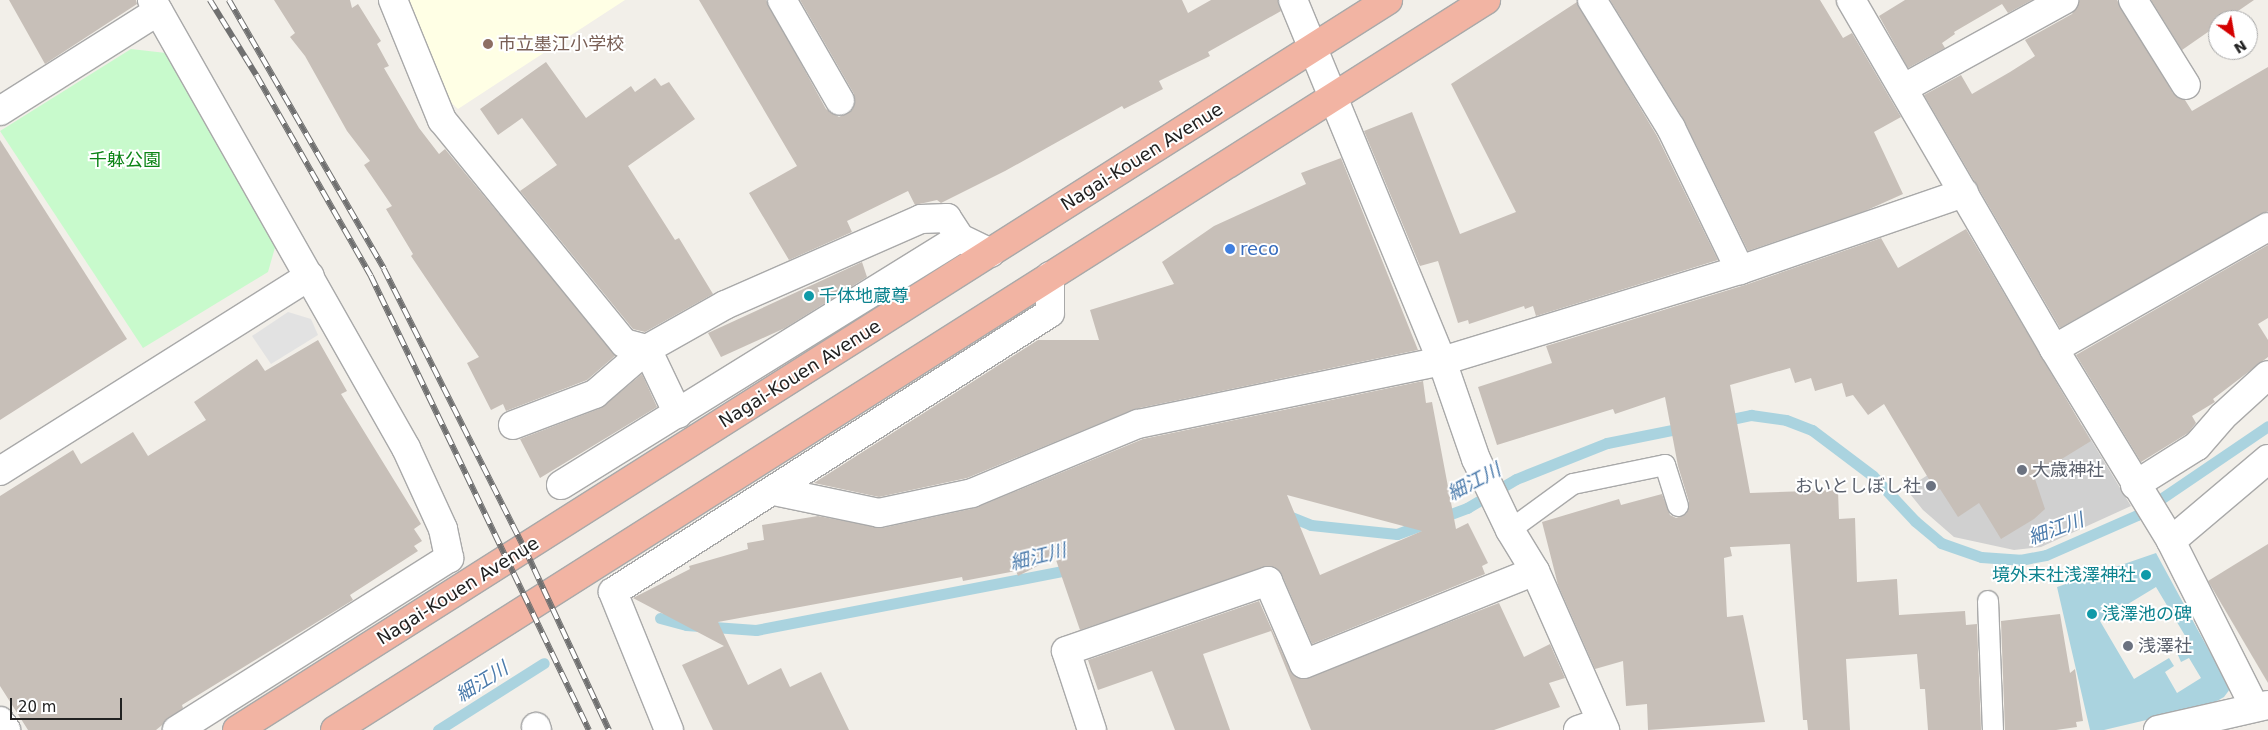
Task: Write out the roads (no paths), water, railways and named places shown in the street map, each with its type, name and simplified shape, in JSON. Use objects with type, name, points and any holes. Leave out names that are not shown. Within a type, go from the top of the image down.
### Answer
[{"type":"highway","name":"Nagai-Kouen Avenue","points":[[237,730],[1388,0]]},
{"type":"highway","points":[[335,730],[1486,0]]},
{"type":"street","points":[[394,0],[442,120],[624,343],[648,349]]},
{"type":"street","points":[[782,0],[840,101]]},
{"type":"street","points":[[1293,0],[1442,361],[1476,460],[1510,530],[1535,571],[1595,727]]},
{"type":"street","points":[[1592,0],[1671,128],[1740,270]]},
{"type":"street","points":[[1851,0],[1904,88],[2054,349],[2171,541],[2261,705],[2172,728]]},
{"type":"street","points":[[1904,88],[2064,0]]},
{"type":"street","points":[[2133,0],[2186,84]]},
{"type":"street","points":[[0,112],[155,5],[406,448],[443,530],[449,558],[178,730]]},
{"type":"street","points":[[774,491],[879,514],[972,493],[1138,424],[1442,361],[1740,270],[1964,193]]},
{"type":"street","points":[[513,425],[595,394],[648,349],[725,306],[922,219],[947,218],[960,238],[991,253]]},
{"type":"street","points":[[2054,349],[2268,227]]},
{"type":"street","points":[[561,485],[960,238]]},
{"type":"street","points":[[0,471],[310,276]]},
{"type":"street","points":[[670,730],[614,592],[1050,313],[1050,276]]},
{"type":"street","points":[[648,349],[678,414]]},
{"type":"street","points":[[2138,488],[2196,446],[2222,417],[2268,375]]},
{"type":"street","points":[[2171,541],[2268,459]]},
{"type":"street","points":[[1092,730],[1066,650],[1268,581],[1304,664],[1535,571]]},
{"type":"street","points":[[0,721],[6,730]]},
{"type":"lane","points":[[1510,530],[1574,484],[1665,465],[1678,506]]},
{"type":"lane","points":[[1988,601],[1993,730]]},
{"type":"water","points":[[2156,553],[2230,689],[2224,697],[2210,705],[2104,730],[2090,730],[2057,587]],"holes":[[[2156,587],[2190,644],[2177,653],[2181,662],[2189,658],[2201,678],[2177,693],[2165,672],[2174,666],[2169,658],[2134,679],[2100,621]]]},
{"type":"waterway","name":"細江川","points":[[1722,421],[1751,415],[1786,420],[1812,430],[1873,476],[1915,521],[1941,543],[1981,557],[2020,560],[2046,555],[2137,515],[2268,426]]},
{"type":"waterway","name":"細江川","points":[[1284,514],[1311,525],[1397,534],[1467,508],[1516,479],[1607,443],[1687,427]]},
{"type":"waterway","name":"細江川","points":[[660,618],[686,625],[756,630],[1073,569]]},
{"type":"waterway","name":"細江川","points":[[438,730],[544,663]]},
{"type":"railway","points":[[210,0],[257,76],[371,276],[589,730]]},
{"type":"railway","points":[[229,0],[384,269],[525,549],[609,730]]},
{"type":"place","name":"市立墨江小学校","points":[[488,44]]},
{"type":"place","name":"reco","points":[[1230,249]]},
{"type":"place","name":"千体地蔵尊","points":[[809,296]]},
{"type":"place","name":"大歳神社","points":[[2022,470]]},
{"type":"place","name":"おいとしぼし社","points":[[1931,486]]},
{"type":"place","name":"境外末社浅澤神社","points":[[2146,575]]},
{"type":"place","name":"浅澤池の碑","points":[[2092,614]]},
{"type":"place","name":"浅澤社","points":[[2128,646]]},
{"type":"park label","name":"千躰公園","points":[[125,160]]}]
